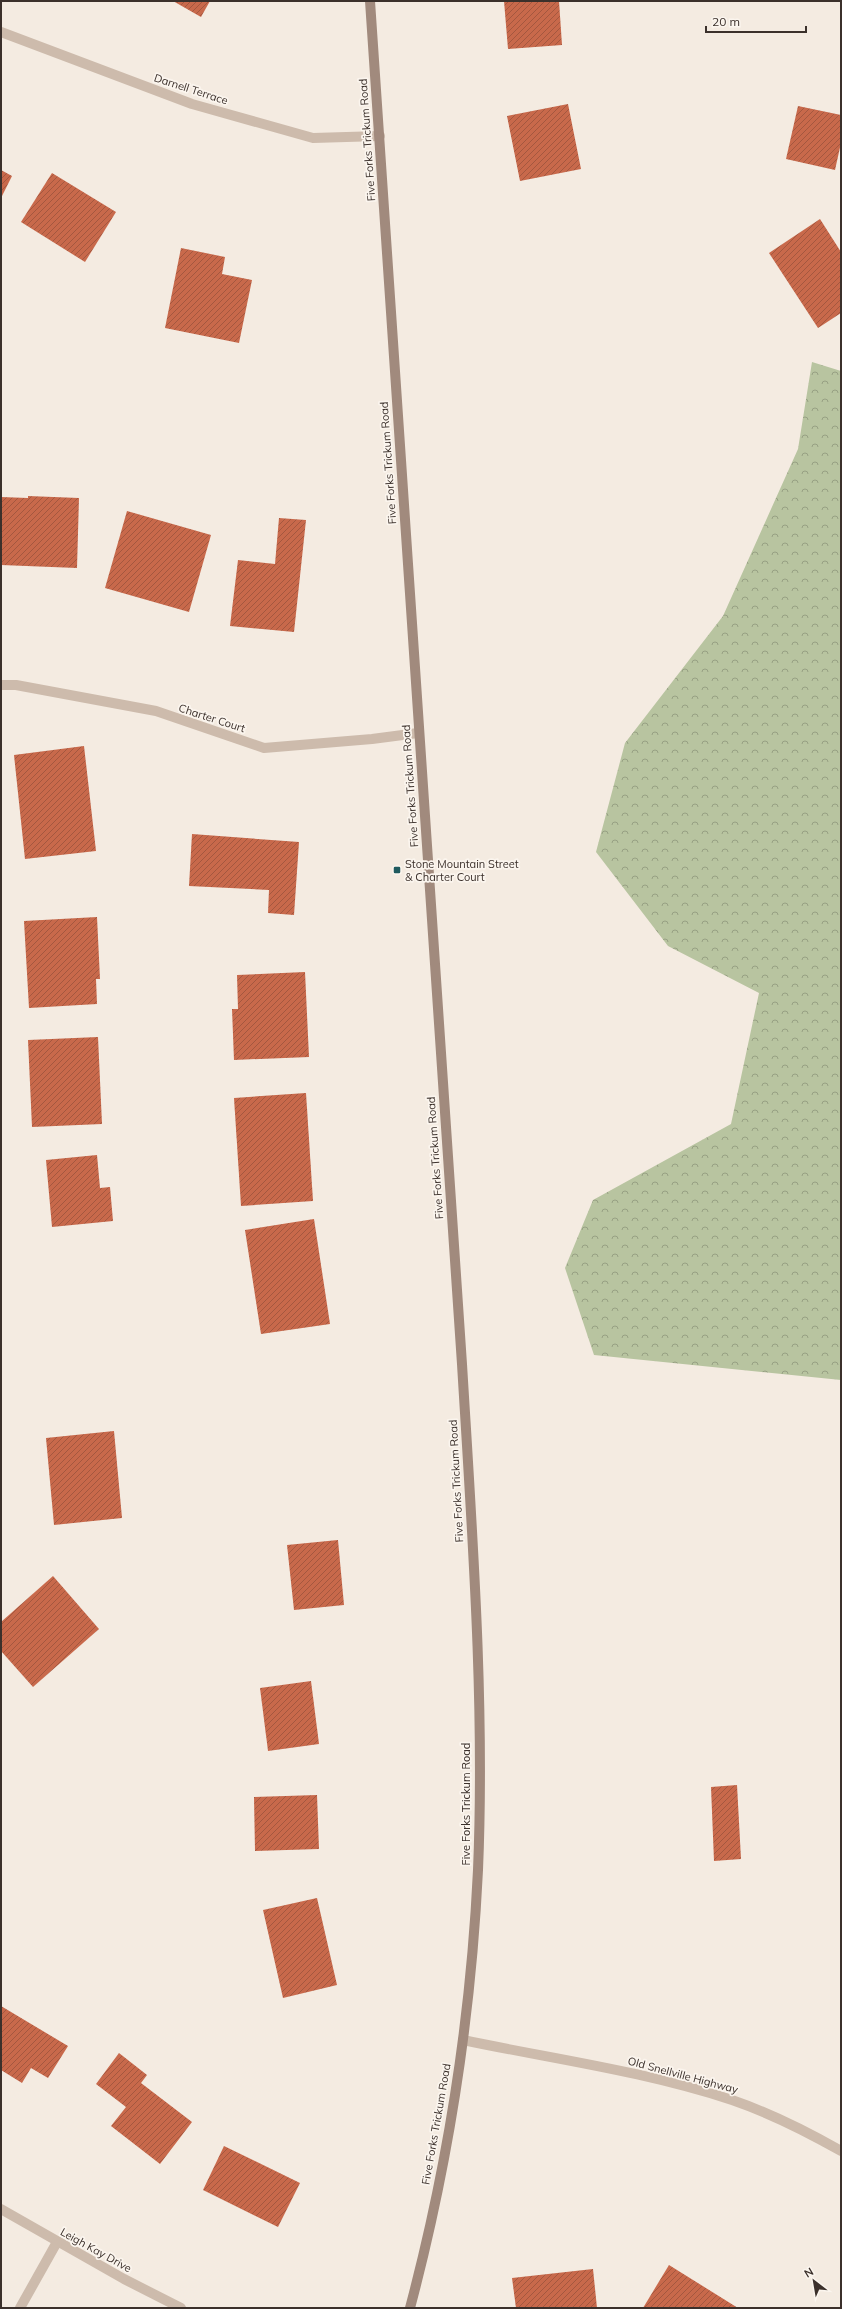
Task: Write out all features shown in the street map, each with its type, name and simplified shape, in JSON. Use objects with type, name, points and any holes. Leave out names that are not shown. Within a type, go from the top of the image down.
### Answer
[{"type":"main road","name":"Five Forks Trickum Road","points":[[370,1],[470,1494],[478,1697],[478,1871],[463,2040],[447,2143],[410,2308]]},
{"type":"street","name":"Darnell Terrace","points":[[1,32],[192,104],[312,138],[380,136]]},
{"type":"street","name":"Charter Court","points":[[1,685],[16,684],[156,711],[264,748],[372,739],[418,733]]},
{"type":"street","name":"Old Snellville Highway","points":[[463,2040],[648,2076],[732,2100],[804,2130],[841,2151]]},
{"type":"street","name":"Leigh Kay Drive","points":[[1,2209],[124,2279],[181,2308]]},
{"type":"street","points":[[20,2308],[57,2242]]},
{"type":"green space","points":[[812,362],[841,371],[841,1380],[594,1355],[565,1268],[593,1200],[731,1124],[759,993],[668,946],[596,852],[625,743],[723,616],[798,449]]},
{"type":"building","points":[[173,1],[210,1],[201,17]]},
{"type":"building","points":[[504,1],[559,1],[562,45],[508,49]]},
{"type":"building","points":[[568,104],[581,169],[520,181],[507,116]]},
{"type":"building","points":[[798,106],[841,115],[841,143],[835,170],[786,159]]},
{"type":"building","points":[[1,170],[12,176],[1,198]]},
{"type":"building","points":[[52,173],[116,212],[85,262],[21,222]]},
{"type":"building","points":[[820,219],[841,252],[841,313],[818,328],[769,253]]},
{"type":"building","points":[[181,248],[225,257],[222,274],[252,280],[239,343],[165,328]]},
{"type":"building","points":[[28,496],[79,498],[77,568],[1,565],[1,497],[28,498]]},
{"type":"building","points":[[127,511],[211,535],[189,612],[105,588]]},
{"type":"building","points":[[279,518],[306,520],[294,632],[230,626],[238,560],[275,564]]},
{"type":"building","points":[[84,746],[96,851],[25,859],[14,755]]},
{"type":"building","points":[[192,834],[299,842],[294,915],[268,913],[269,890],[189,886]]},
{"type":"building","points":[[97,917],[100,979],[96,979],[97,1004],[29,1008],[24,921]]},
{"type":"building","points":[[305,972],[309,1057],[234,1060],[232,1009],[238,1009],[237,975]]},
{"type":"building","points":[[98,1037],[102,1124],[32,1127],[28,1040]]},
{"type":"building","points":[[306,1093],[313,1201],[241,1206],[234,1098]]},
{"type":"building","points":[[97,1155],[100,1188],[110,1187],[113,1221],[52,1227],[46,1160]]},
{"type":"building","points":[[314,1219],[330,1324],[261,1334],[245,1230]]},
{"type":"building","points":[[114,1431],[122,1518],[54,1525],[46,1438]]},
{"type":"building","points":[[338,1540],[344,1605],[294,1610],[287,1545]]},
{"type":"building","points":[[53,1576],[99,1629],[33,1687],[1,1651],[1,1622]]},
{"type":"building","points":[[311,1681],[319,1744],[268,1751],[260,1688]]},
{"type":"building","points":[[737,1785],[741,1859],[714,1861],[711,1787]]},
{"type":"building","points":[[317,1795],[319,1849],[255,1851],[254,1797]]},
{"type":"building","points":[[317,1898],[337,1985],[283,1998],[263,1910]]},
{"type":"building","points":[[1,2006],[68,2046],[48,2078],[31,2068],[22,2083],[1,2070]]},
{"type":"building","points":[[119,2053],[147,2075],[141,2083],[192,2122],[160,2164],[111,2126],[126,2107],[96,2084]]},
{"type":"building","points":[[224,2146],[300,2183],[278,2227],[203,2190]]},
{"type":"building","points":[[669,2265],[738,2308],[643,2308]]},
{"type":"building","points":[[593,2269],[597,2308],[516,2308],[512,2278]]},
{"type":"place","name":"Stone Mountain Street & Charter Court","points":[[397,870]]}]
